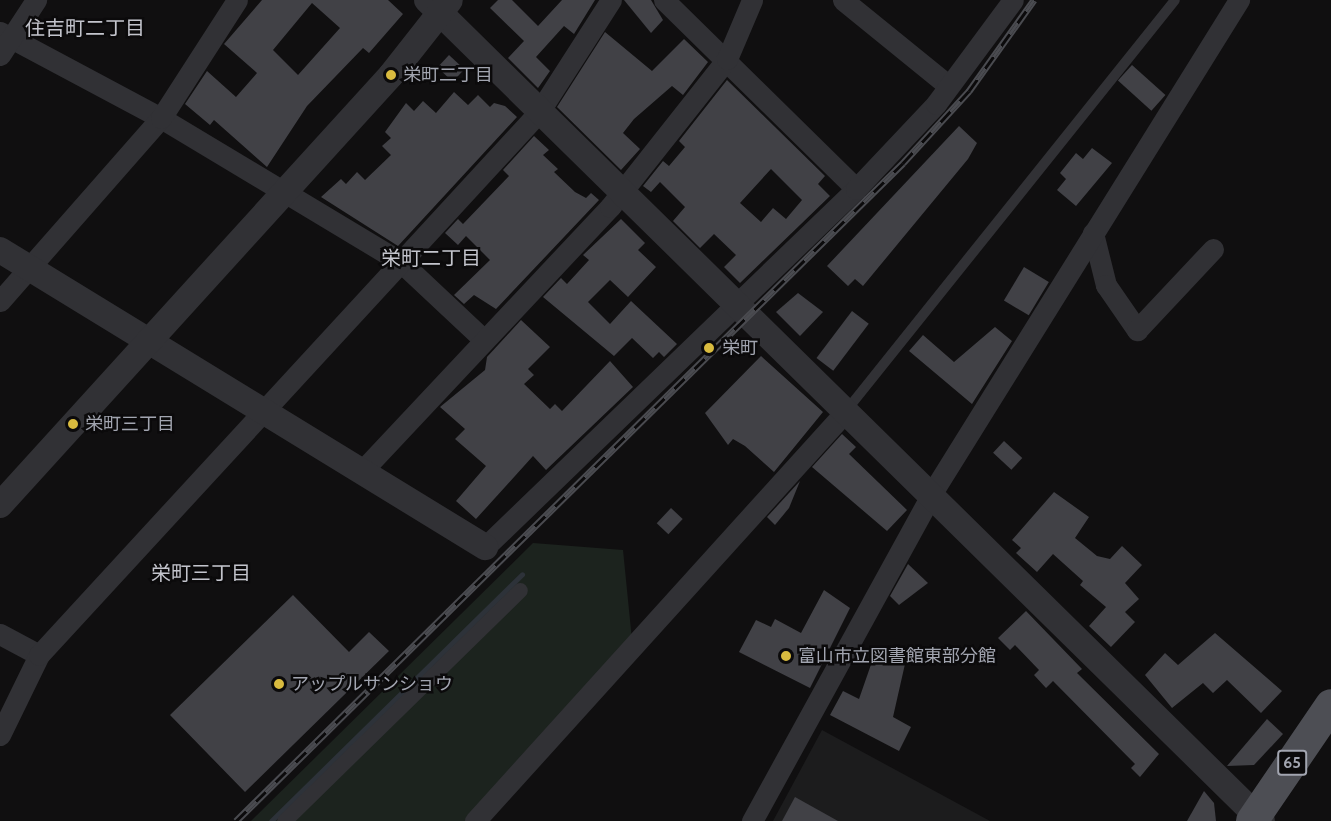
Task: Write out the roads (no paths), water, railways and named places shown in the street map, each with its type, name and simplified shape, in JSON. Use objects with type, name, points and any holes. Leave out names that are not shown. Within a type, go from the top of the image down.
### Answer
[{"type":"main road","name":"65","points":[[1257,819],[1331,705]]},
{"type":"street","points":[[36,0],[4,42],[161,118],[402,263],[484,340]]},
{"type":"street","points":[[0,301],[27,266],[161,118],[237,0]]},
{"type":"street","points":[[0,735],[39,655],[539,112],[611,0]]},
{"type":"street","points":[[664,0],[727,59],[855,189]]},
{"type":"street","points":[[362,471],[621,192],[727,59],[752,0]]},
{"type":"street","points":[[843,0],[949,86]]},
{"type":"street","points":[[0,250],[149,338],[485,547],[855,189],[949,86],[1013,0]]},
{"type":"street","points":[[752,821],[932,493],[1239,0]]},
{"type":"street","points":[[0,505],[284,191],[439,5],[539,112],[932,493],[1257,819]]},
{"type":"street","points":[[1093,233],[1106,285],[1137,330],[1213,249]]},
{"type":"street","points":[[475,821],[846,411]]},
{"type":"street","points":[[284,821],[520,590]]},
{"type":"street","points":[[0,634],[39,655]]},
{"type":"lane","points":[[846,411],[1175,0]]},
{"type":"waterway","points":[[271,821],[522,574]]},
{"type":"railway","points":[[236,821],[903,163],[969,91],[1034,0]]},
{"type":"place","name":"栄町二丁目","points":[[391,75]]},
{"type":"place","name":"栄町","points":[[709,348]]},
{"type":"place","name":"栄町三丁目","points":[[73,424]]},
{"type":"place","name":"富山市立図書館東部分館","points":[[786,656]]},
{"type":"place","name":"アップルサンショウ","points":[[279,684]]},
{"type":"district","name":"住吉町二丁目","points":[[85,28]]},
{"type":"district","name":"栄町二丁目","points":[[431,258]]},
{"type":"district","name":"栄町三丁目","points":[[201,573]]}]
